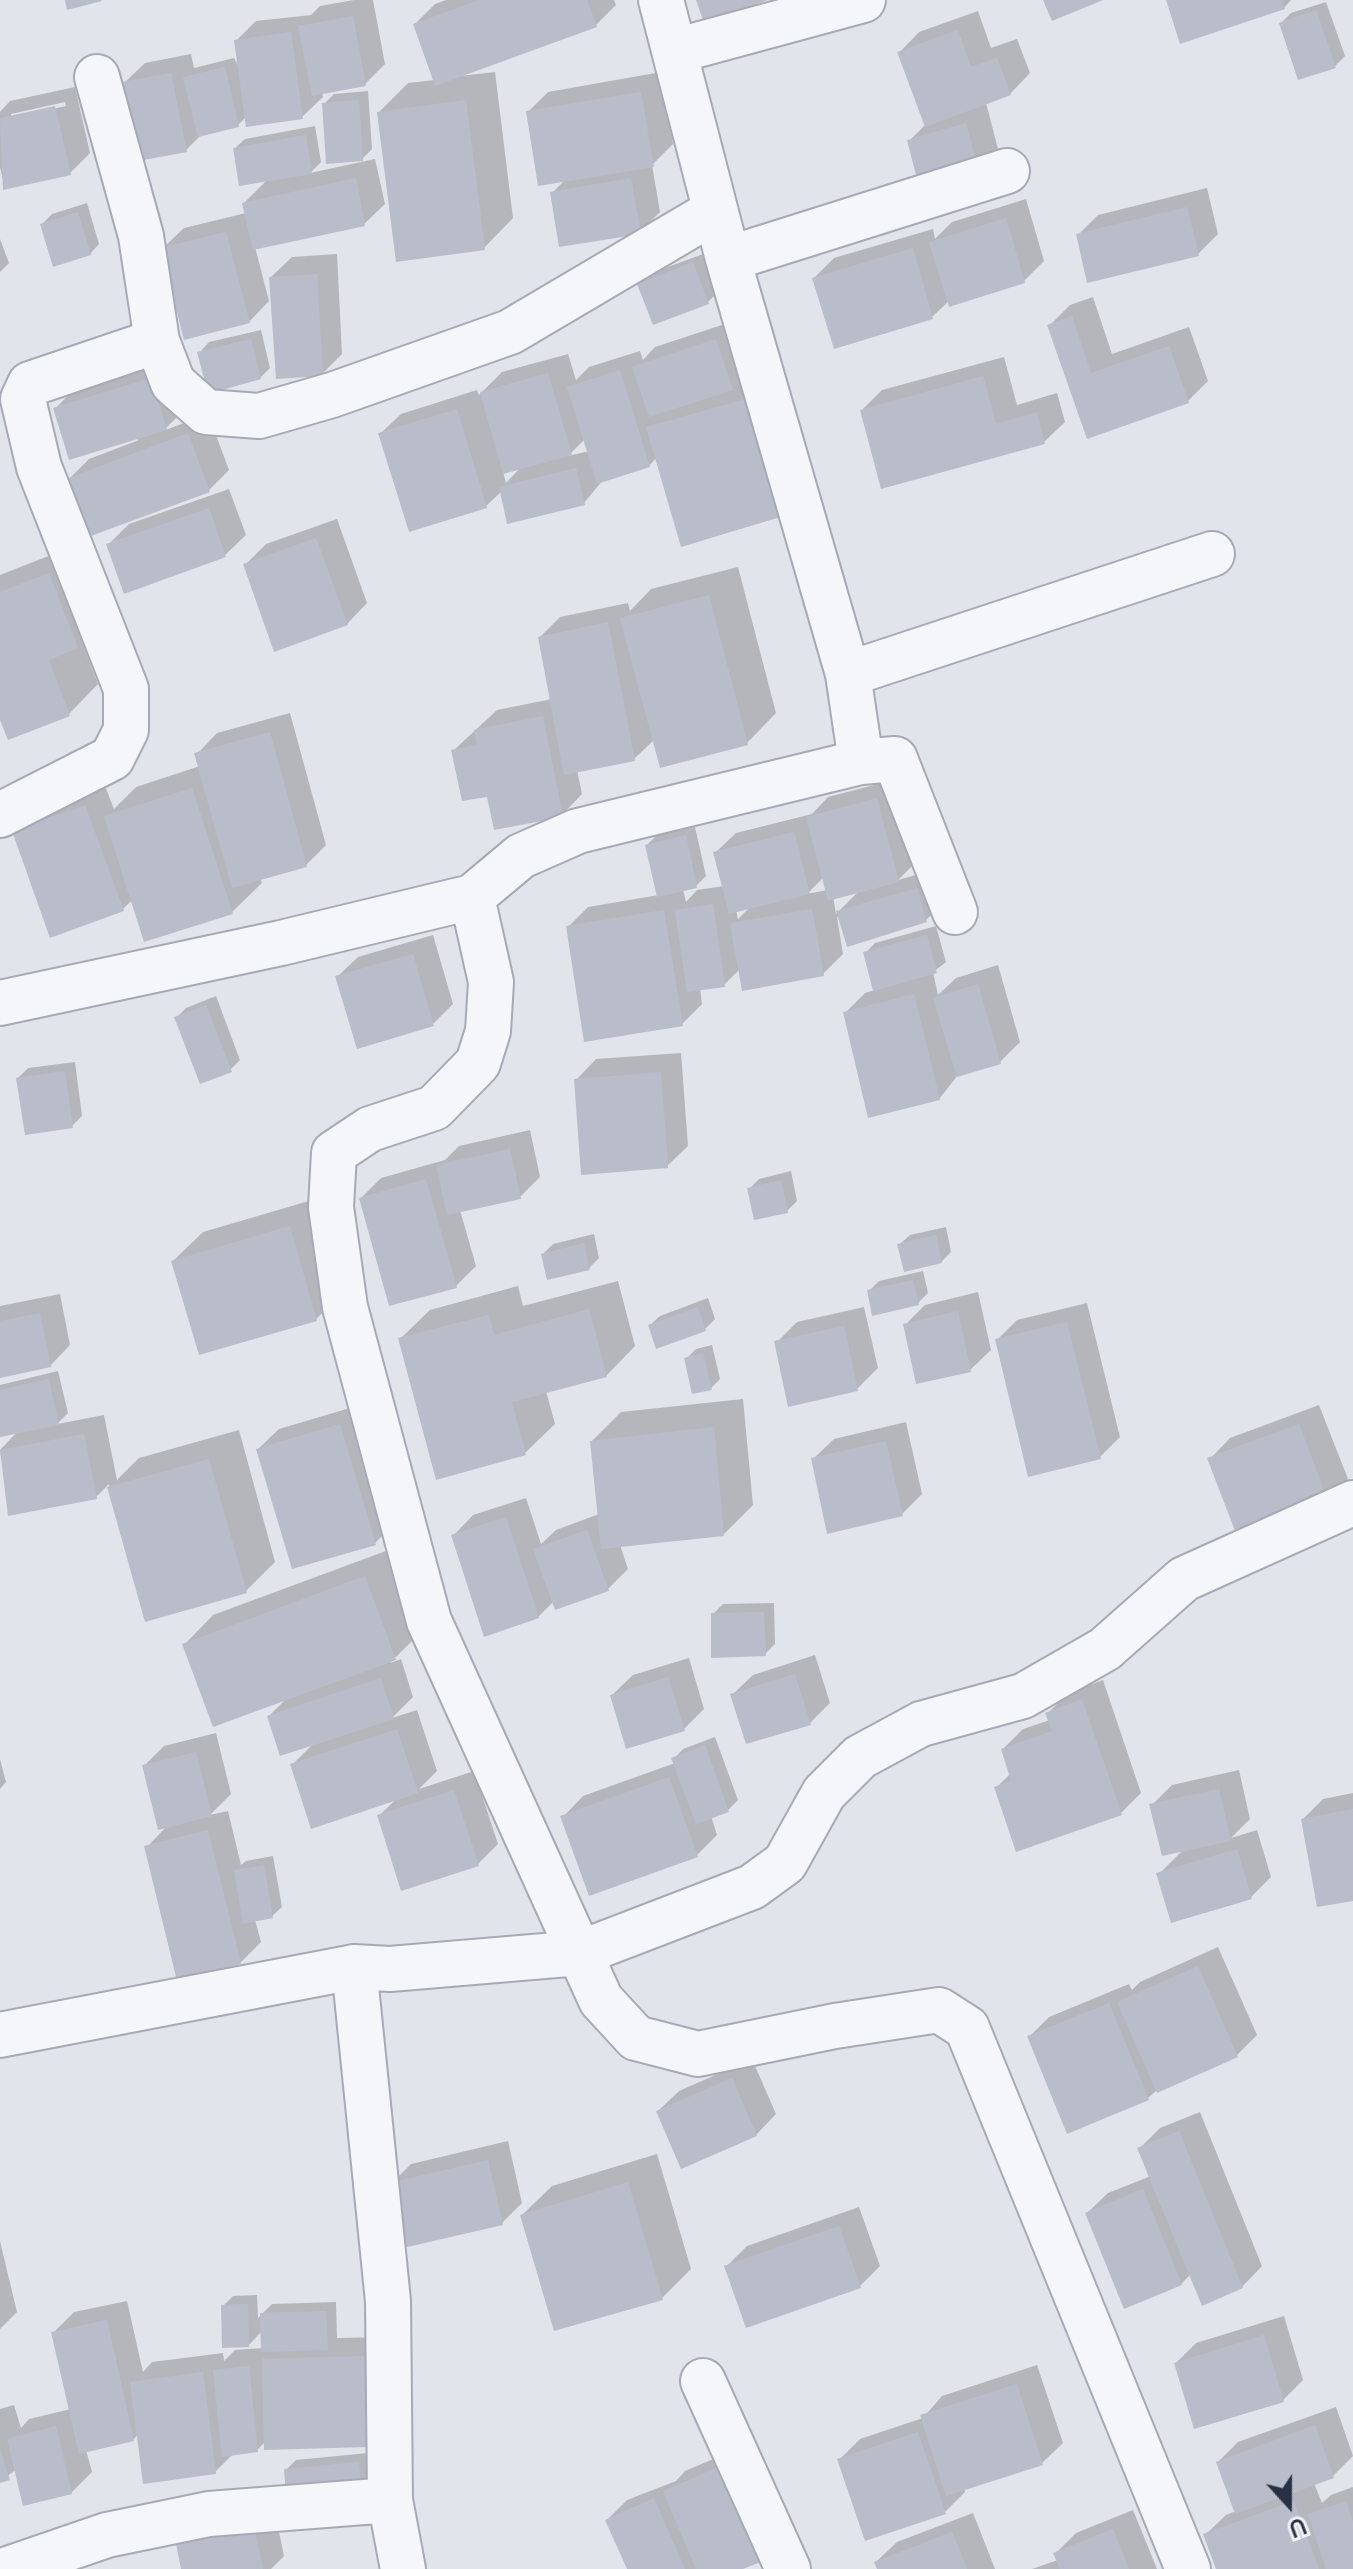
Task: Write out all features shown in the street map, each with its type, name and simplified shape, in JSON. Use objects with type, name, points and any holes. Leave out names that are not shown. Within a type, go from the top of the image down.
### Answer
[{"type":"street","points":[[661,0],[728,259],[848,674],[861,762]]},
{"type":"street","points":[[675,51],[863,0]]},
{"type":"street","points":[[97,77],[141,236],[157,341],[173,383],[206,412],[259,416],[332,395],[510,332],[715,211]]},
{"type":"street","points":[[728,259],[1007,171]]},
{"type":"street","points":[[0,815],[112,758],[126,730],[126,689],[39,467],[23,399],[30,384],[157,341]]},
{"type":"street","points":[[848,674],[1212,554]]},
{"type":"street","points":[[0,1003],[281,943],[472,897],[521,856],[578,831],[861,762],[895,759],[955,912]]},
{"type":"street","points":[[472,897],[491,982],[488,1031],[478,1063],[434,1108],[370,1129],[334,1153],[331,1207],[345,1307],[429,1621],[601,2000],[636,2038],[698,2054],[835,2026],[939,2010],[967,2028],[1188,2569]]},
{"type":"street","points":[[0,2035],[354,1967],[390,1969],[580,1953],[752,1887],[785,1863],[824,1793],[860,1757],[921,1724],[1023,1696],[1105,1649],[1184,1579],[1353,1503]]},
{"type":"street","points":[[354,1967],[388,2301],[390,2500],[403,2569]]},
{"type":"street","points":[[703,2381],[788,2569]]},
{"type":"street","points":[[8,2569],[107,2535],[209,2514],[390,2500]]},
{"type":"building","points":[[65,0],[101,0],[102,1],[67,10]]},
{"type":"building","points":[[479,0],[587,0],[597,27],[435,86],[413,24]]},
{"type":"building","points":[[696,0],[768,0],[704,23]]},
{"type":"building","points":[[1043,0],[1103,0],[1052,21]]},
{"type":"building","points":[[1166,0],[1282,0],[1285,9],[1180,44]]},
{"type":"building","points":[[1316,10],[1336,68],[1298,80],[1279,23]]},
{"type":"building","points":[[353,16],[366,86],[312,96],[298,26]]},
{"type":"building","points":[[958,30],[971,67],[997,58],[1011,95],[925,127],[897,52]]},
{"type":"building","points":[[291,32],[303,119],[246,127],[234,40]]},
{"type":"building","points":[[225,67],[239,127],[198,137],[183,77]]},
{"type":"building","points":[[171,73],[187,152],[138,161],[122,82]]},
{"type":"building","points":[[641,92],[654,167],[538,186],[526,111]]},
{"type":"building","points":[[359,100],[363,161],[326,164],[322,103]]},
{"type":"building","points":[[466,100],[485,250],[396,262],[377,112]]},
{"type":"building","points":[[55,106],[71,175],[3,190],[0,118]]},
{"type":"building","points":[[966,123],[979,171],[919,187],[907,140]]},
{"type":"building","points":[[306,135],[312,174],[239,186],[233,148]]},
{"type":"building","points":[[356,178],[365,226],[253,250],[242,203]]},
{"type":"building","points":[[631,178],[641,234],[559,247],[550,192]]},
{"type":"building","points":[[1187,207],[1199,256],[1087,283],[1076,234]]},
{"type":"building","points":[[78,212],[91,255],[53,267],[40,224]]},
{"type":"building","points":[[1006,218],[1025,283],[949,307],[929,242]]},
{"type":"building","points":[[226,232],[250,323],[184,340],[161,248]]},
{"type":"building","points":[[913,248],[933,319],[834,349],[812,278]]},
{"type":"building","points":[[693,262],[709,304],[653,325],[637,284]]},
{"type":"building","points":[[317,274],[323,376],[276,379],[269,277]]},
{"type":"building","points":[[1072,316],[1091,373],[1169,346],[1189,403],[1087,439],[1047,325]]},
{"type":"building","points":[[251,339],[261,379],[208,394],[197,352]]},
{"type":"building","points":[[716,339],[733,390],[649,417],[632,367]]},
{"type":"building","points":[[620,370],[650,467],[597,484],[567,387]]},
{"type":"building","points":[[548,373],[572,455],[503,474],[480,392]]},
{"type":"building","points":[[983,376],[996,424],[1037,412],[1045,444],[881,489],[860,410]]},
{"type":"building","points":[[151,378],[167,430],[69,460],[53,408]]},
{"type":"building","points":[[753,397],[787,515],[681,547],[646,427]]},
{"type":"building","points":[[457,409],[487,508],[409,532],[378,433]]},
{"type":"building","points":[[188,433],[210,492],[88,537],[66,479]]},
{"type":"building","points":[[576,468],[585,505],[507,524],[499,487]]},
{"type":"building","points":[[209,508],[226,557],[124,594],[106,544]]},
{"type":"building","points":[[316,538],[348,625],[274,652],[243,564]]},
{"type":"building","points":[[49,573],[78,648],[49,660],[70,716],[8,740],[0,720],[0,592]]},
{"type":"building","points":[[709,595],[748,745],[660,768],[620,618]]},
{"type":"building","points":[[608,622],[635,761],[564,775],[538,637]]},
{"type":"building","points":[[543,716],[563,817],[494,830],[487,797],[462,801],[451,750],[477,745],[474,730]]},
{"type":"building","points":[[270,732],[307,867],[232,888],[194,753]]},
{"type":"building","points":[[192,788],[233,914],[144,942],[104,816]]},
{"type":"building","points":[[877,798],[899,882],[828,901],[806,817]]},
{"type":"building","points":[[85,805],[124,911],[50,938],[12,831]]},
{"type":"building","points":[[794,832],[810,894],[729,914],[713,852]]},
{"type":"building","points":[[686,835],[697,888],[657,897],[645,845]]},
{"type":"building","points":[[917,888],[927,922],[847,947],[836,911]]},
{"type":"building","points":[[713,904],[725,987],[687,992],[675,910]]},
{"type":"building","points":[[812,909],[824,976],[742,991],[730,923]]},
{"type":"building","points":[[664,910],[683,1026],[584,1042],[566,926]]},
{"type":"building","points":[[927,935],[937,973],[873,991],[863,952]]},
{"type":"building","points":[[413,954],[434,1026],[357,1049],[335,976]]},
{"type":"building","points":[[978,984],[1001,1064],[957,1077],[933,998]]},
{"type":"building","points":[[914,994],[940,1100],[868,1118],[843,1012]]},
{"type":"building","points":[[206,1005],[232,1072],[200,1084],[174,1017]]},
{"type":"building","points":[[65,1071],[73,1128],[25,1135],[16,1078]]},
{"type":"building","points":[[661,1072],[668,1168],[581,1175],[574,1079]]},
{"type":"building","points":[[510,1149],[521,1199],[447,1215],[436,1165]]},
{"type":"building","points":[[426,1179],[457,1288],[389,1306],[359,1198]]},
{"type":"building","points":[[781,1180],[788,1213],[754,1220],[747,1188]]},
{"type":"building","points":[[290,1226],[317,1321],[199,1355],[171,1261]]},
{"type":"building","points":[[936,1235],[942,1263],[904,1272],[897,1244]]},
{"type":"building","points":[[584,1243],[590,1270],[547,1280],[541,1254]]},
{"type":"building","points":[[913,1280],[919,1305],[872,1316],[867,1290]]},
{"type":"building","points":[[698,1307],[706,1331],[656,1349],[648,1325]]},
{"type":"building","points":[[589,1309],[607,1377],[512,1402],[526,1455],[436,1480],[398,1338],[489,1315],[494,1335]]},
{"type":"building","points":[[958,1311],[971,1372],[916,1384],[903,1324]]},
{"type":"building","points":[[40,1313],[51,1367],[0,1378],[0,1321]]},
{"type":"building","points":[[1067,1322],[1101,1459],[1028,1477],[995,1339]]},
{"type":"building","points":[[844,1326],[858,1391],[788,1407],[774,1341]]},
{"type":"building","points":[[703,1353],[712,1390],[692,1394],[684,1358]]},
{"type":"building","points":[[49,1379],[59,1425],[0,1437],[0,1390]]},
{"type":"building","points":[[340,1424],[376,1545],[292,1569],[256,1449]]},
{"type":"building","points":[[1299,1424],[1328,1501],[1237,1536],[1207,1458]]},
{"type":"building","points":[[714,1427],[724,1536],[601,1549],[590,1441]]},
{"type":"building","points":[[84,1434],[97,1499],[8,1516],[0,1450]]},
{"type":"building","points":[[886,1441],[903,1516],[827,1534],[811,1458]]},
{"type":"building","points":[[209,1459],[247,1593],[145,1622],[107,1487]]},
{"type":"building","points":[[506,1517],[539,1618],[484,1637],[451,1535]]},
{"type":"building","points":[[587,1530],[609,1591],[555,1610],[533,1549]]},
{"type":"building","points":[[365,1576],[396,1660],[213,1727],[182,1644]]},
{"type":"building","points":[[764,1612],[766,1656],[711,1658],[711,1613]]},
{"type":"building","points":[[795,1674],[811,1725],[746,1744],[730,1694]]},
{"type":"building","points":[[668,1677],[685,1731],[626,1749],[610,1695]]},
{"type":"building","points":[[381,1678],[394,1719],[280,1756],[267,1716]]},
{"type":"building","points":[[1082,1699],[1122,1815],[1016,1852],[994,1787],[1011,1781],[1001,1749],[1052,1731],[1045,1713]]},
{"type":"building","points":[[397,1729],[418,1793],[311,1829],[290,1764]]},
{"type":"building","points":[[705,1745],[729,1812],[696,1824],[671,1758]]},
{"type":"building","points":[[196,1752],[212,1816],[158,1830],[142,1765]]},
{"type":"building","points":[[669,1777],[698,1857],[589,1896],[560,1816]]},
{"type":"building","points":[[1219,1789],[1231,1841],[1162,1856],[1149,1804]]},
{"type":"building","points":[[454,1790],[479,1866],[401,1891],[377,1815]]},
{"type":"building","points":[[1353,1809],[1353,1901],[1317,1907],[1301,1819]]},
{"type":"building","points":[[208,1830],[241,1964],[177,1981],[144,1846]]},
{"type":"building","points":[[1237,1849],[1252,1899],[1171,1923],[1156,1873]]},
{"type":"building","points":[[264,1865],[273,1918],[243,1924],[234,1870]]},
{"type":"building","points":[[1198,1966],[1238,2057],[1157,2093],[1117,2002]]},
{"type":"building","points":[[1109,2003],[1149,2100],[1067,2134],[1027,2036]]},
{"type":"building","points":[[732,2078],[757,2136],[681,2169],[656,2111]]},
{"type":"building","points":[[1179,2131],[1243,2288],[1202,2306],[1137,2148]]},
{"type":"building","points":[[488,2160],[503,2225],[403,2248],[389,2183]]},
{"type":"building","points":[[628,2182],[663,2300],[554,2331],[520,2215]]},
{"type":"building","points":[[1143,2189],[1182,2285],[1124,2309],[1085,2213]]},
{"type":"building","points":[[839,2226],[861,2288],[746,2328],[724,2266]]},
{"type":"building","points":[[248,2304],[249,2347],[222,2348],[221,2305]]},
{"type":"building","points":[[326,2311],[328,2350],[261,2352],[260,2313]]},
{"type":"building","points":[[107,2320],[134,2441],[79,2454],[51,2332]]},
{"type":"building","points":[[1264,2335],[1284,2402],[1194,2429],[1174,2363]]},
{"type":"building","points":[[365,2356],[367,2447],[264,2450],[262,2359]]},
{"type":"building","points":[[249,2366],[258,2452],[222,2457],[213,2370]]},
{"type":"building","points":[[203,2372],[216,2474],[143,2484],[130,2382]]},
{"type":"building","points":[[1017,2384],[1043,2465],[946,2496],[920,2415]]},
{"type":"building","points":[[1315,2425],[1334,2478],[1235,2514],[1216,2462]]},
{"type":"building","points":[[56,2426],[72,2494],[23,2506],[7,2439]]},
{"type":"building","points":[[918,2432],[946,2514],[865,2541],[837,2459]]},
{"type":"building","points":[[0,2449],[10,2480],[0,2483]]},
{"type":"building","points":[[359,2462],[361,2488],[286,2495],[284,2469]]},
{"type":"building","points":[[730,2462],[771,2558],[743,2569],[696,2569],[663,2491]]},
{"type":"building","points":[[654,2498],[685,2569],[627,2569],[605,2520]]},
{"type":"building","points":[[1294,2501],[1319,2569],[1216,2569],[1203,2534]]},
{"type":"building","points":[[1346,2501],[1353,2522],[1353,2569],[1326,2569],[1308,2514]]},
{"type":"building","points":[[253,2522],[263,2569],[181,2569],[175,2539]]},
{"type":"building","points":[[1113,2529],[1129,2569],[1060,2569],[1053,2553]]},
{"type":"building","points":[[952,2532],[967,2569],[877,2569],[874,2562]]}]
